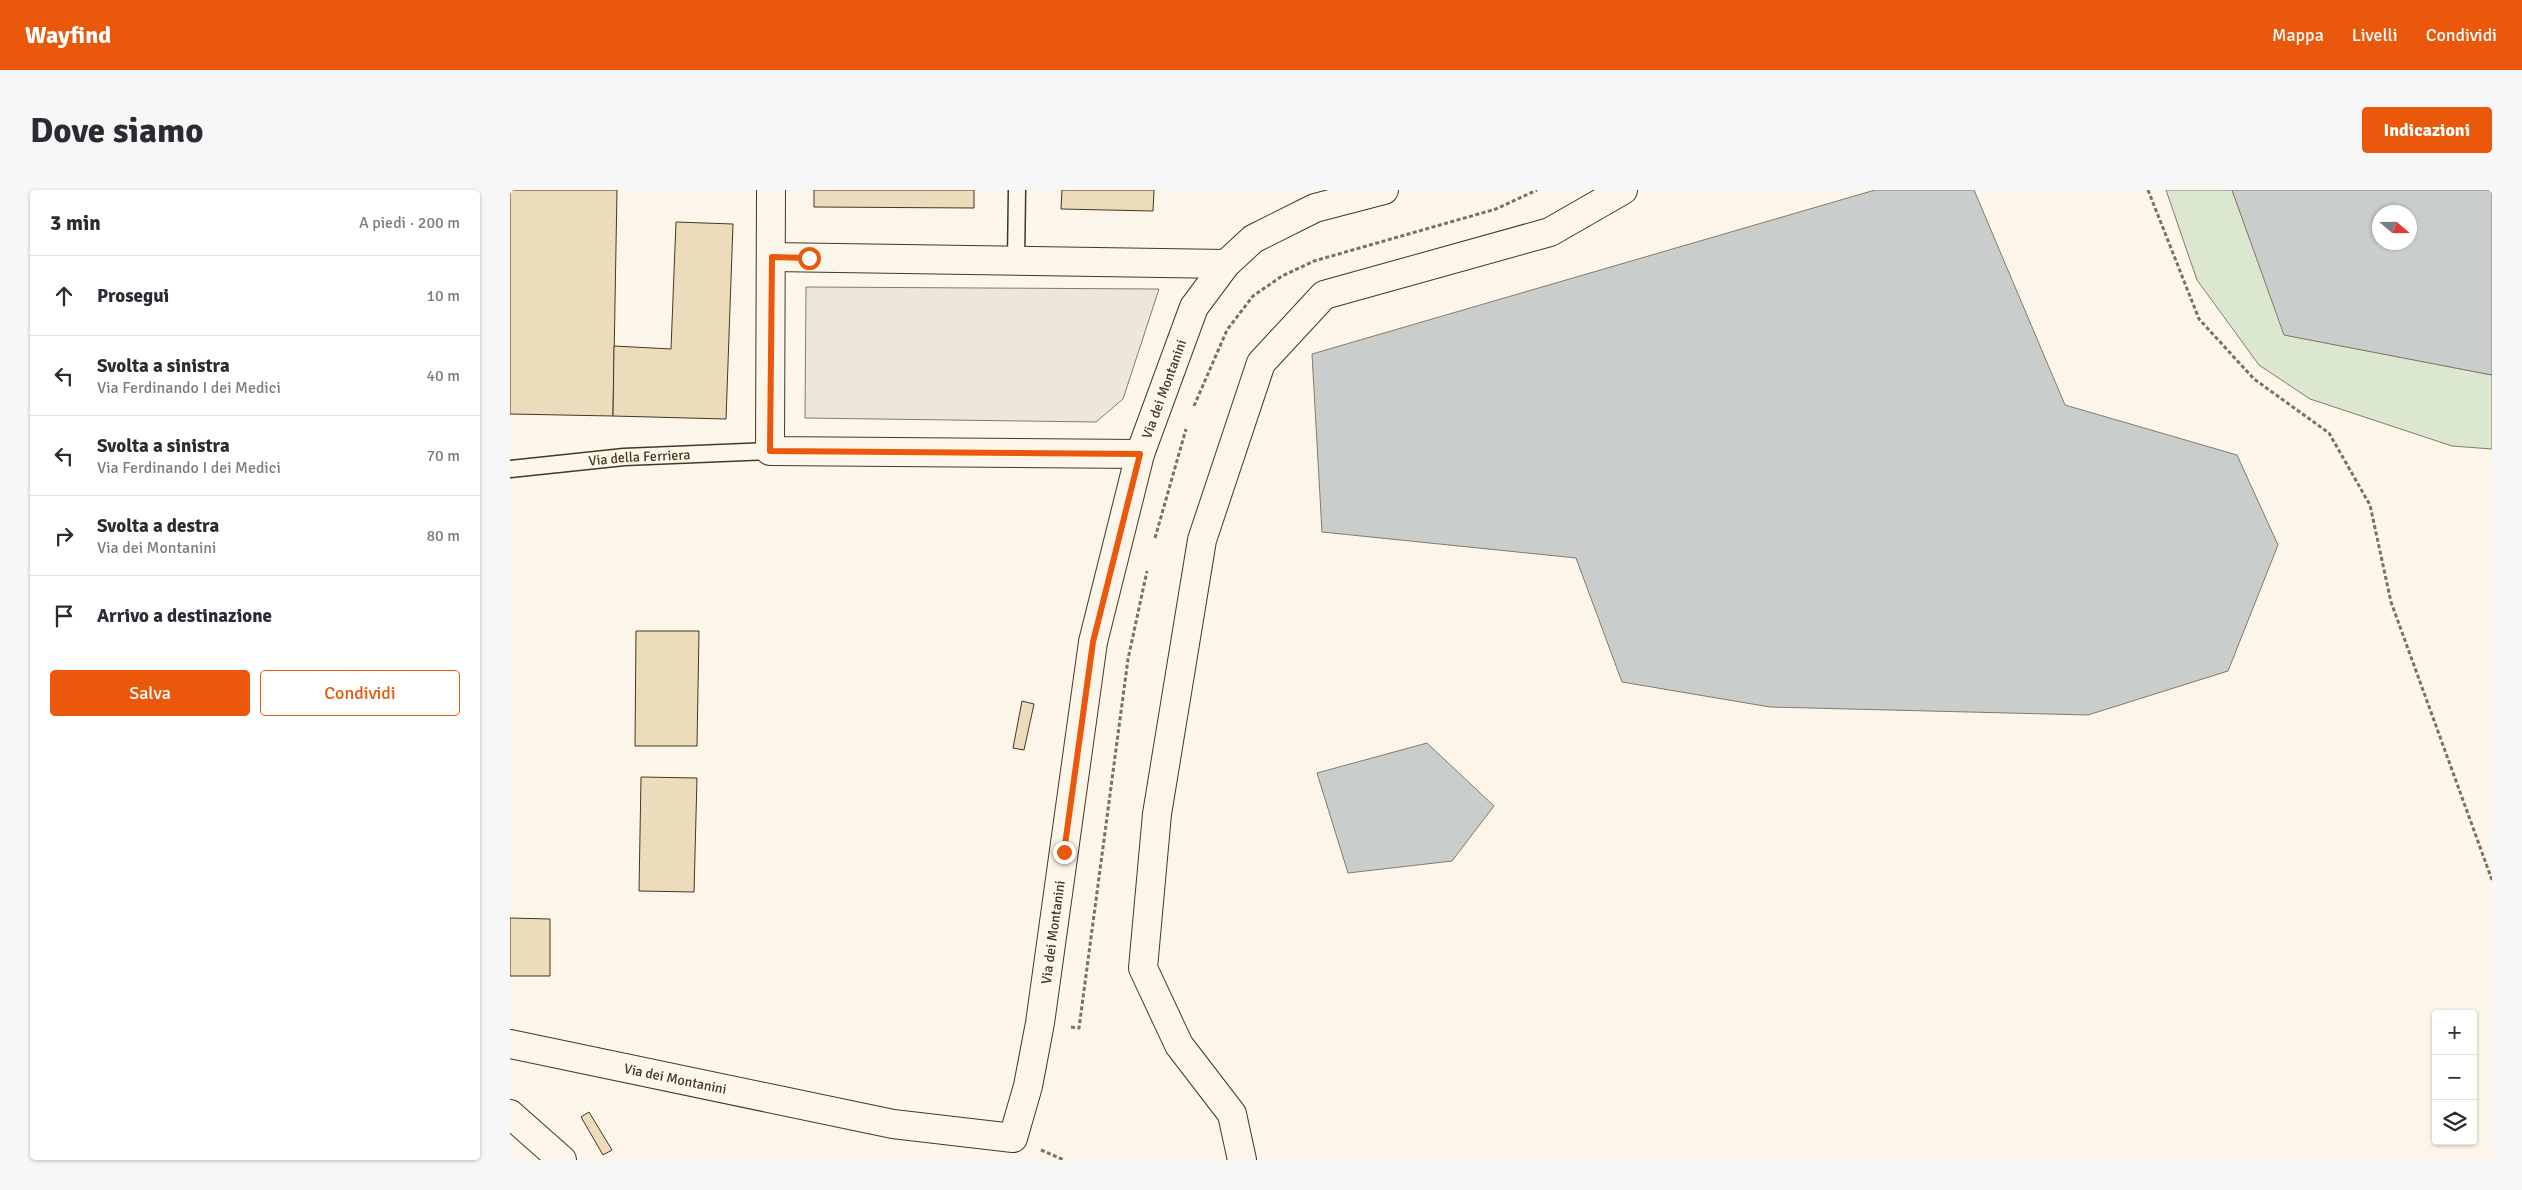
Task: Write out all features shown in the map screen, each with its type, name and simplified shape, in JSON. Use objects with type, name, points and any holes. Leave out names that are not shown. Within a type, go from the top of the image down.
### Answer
[{"type":"street","points":[[770,190],[772,257],[770,451],[1140,454]]},
{"type":"street","name":"Via dei Montanini","points":[[510,1044],[893,1124],[1013,1138],[1028,1086],[1040,1023],[1093,642],[1140,454],[1194,307],[1226,264],[1253,238],[1314,208],[1384,190]]},
{"type":"street","points":[[1242,1160],[1232,1114],[1179,1045],[1143,968],[1157,814],[1202,540],[1260,363],[1324,295],[1550,232],[1623,190]]},
{"type":"street","points":[[772,257],[1226,264]]},
{"type":"street","points":[[510,1114],[562,1160]]},
{"type":"lane","points":[[1016,262],[1017,190]]},
{"type":"lane","name":"Via della Ferriera","points":[[510,469],[624,457],[770,451]]},
{"type":"path","points":[[2148,190],[2199,318],[2254,379],[2329,433],[2370,505],[2391,602],[2492,880]]},
{"type":"green space","points":[[2166,190],[2232,190],[2285,335],[2492,375],[2492,449],[2452,446],[2310,399],[2259,365],[2197,280]]},
{"type":"shaded area","points":[[1875,190],[1974,190],[2065,405],[2237,455],[2278,545],[2228,671],[2088,715],[1770,707],[1622,682],[1576,558],[1322,532],[1312,354]]},
{"type":"shaded area","points":[[2232,190],[2492,190],[2492,375],[2284,335]]},
{"type":"shaded area","points":[[806,287],[1159,289],[1123,399],[1096,422],[805,418]]},
{"type":"shaded area","points":[[1427,743],[1494,806],[1452,861],[1348,873],[1317,773]]},
{"type":"building","points":[[510,190],[617,190],[613,416],[510,414]]},
{"type":"building","points":[[814,190],[974,190],[974,208],[814,207]]},
{"type":"building","points":[[1062,190],[1154,190],[1153,211],[1061,209]]},
{"type":"building","points":[[676,222],[733,224],[726,419],[613,416],[614,346],[671,349]]},
{"type":"building","points":[[636,631],[699,631],[697,746],[635,746]]},
{"type":"building","points":[[1022,701],[1034,704],[1024,750],[1013,748]]},
{"type":"building","points":[[641,777],[697,778],[694,892],[639,891]]},
{"type":"building","points":[[510,918],[550,919],[550,976],[510,976]]},
{"type":"building","points":[[589,1112],[612,1150],[603,1155],[581,1117]]},
{"type":"route","points":[[809,258],[772,257],[770,451],[1140,454],[1093,642],[1064,852]]}]
